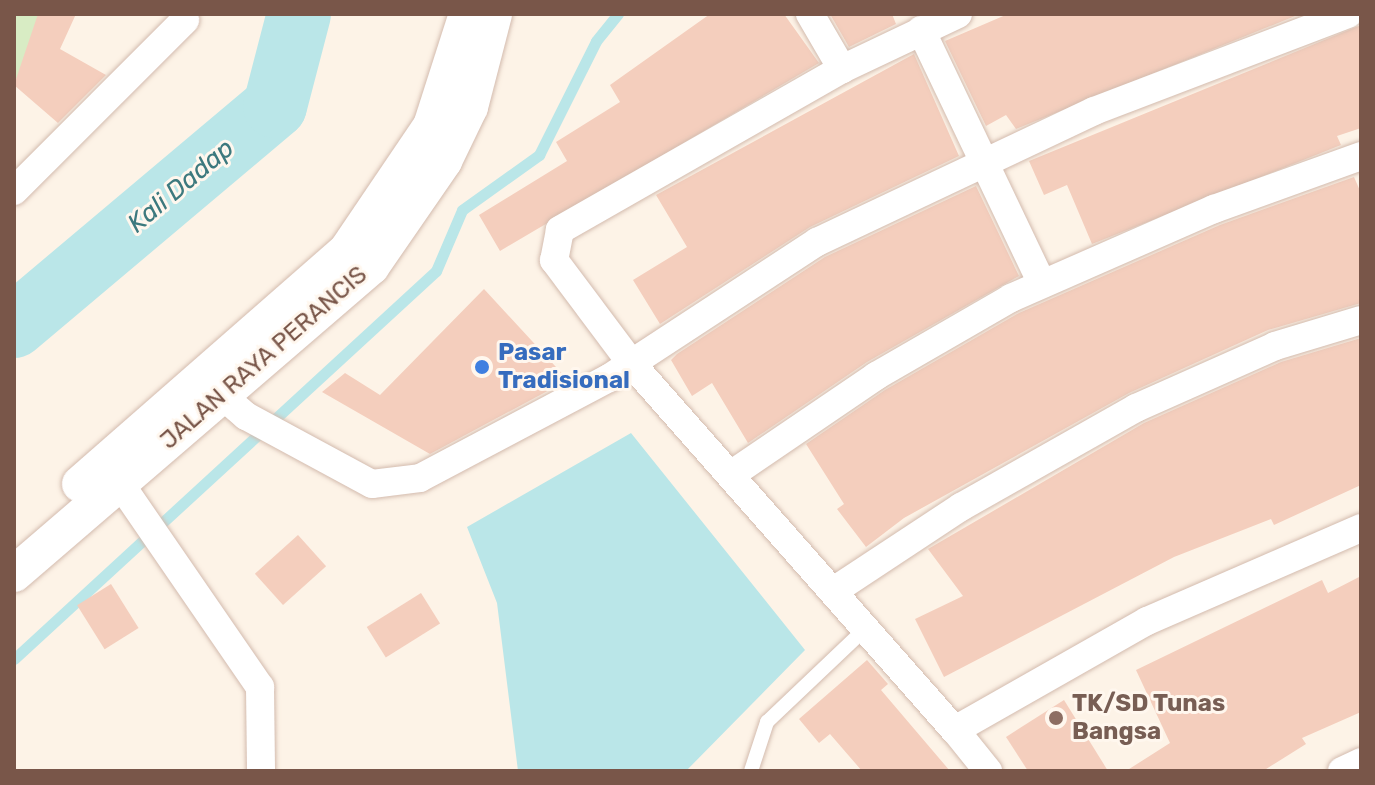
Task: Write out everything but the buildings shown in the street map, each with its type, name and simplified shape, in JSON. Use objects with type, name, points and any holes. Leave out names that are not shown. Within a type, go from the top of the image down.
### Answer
[{"type":"street","name":"JALAN RAYA PERANCIS","points":[[14,574],[119,482],[347,250],[431,126],[467,14]]},
{"type":"street","name":"JALAN RAYA PERANCIS","points":[[14,545],[212,389],[334,303],[403,226],[470,107],[494,14]]},
{"type":"street","points":[[810,14],[842,69]]},
{"type":"street","points":[[958,14],[842,69],[560,230],[554,260],[631,363],[735,472],[988,771]]},
{"type":"street","points":[[212,389],[270,428],[372,484],[395,485],[631,363],[817,242],[985,158],[1341,15]]},
{"type":"street","points":[[14,191],[185,20]]},
{"type":"street","points":[[921,30],[985,158],[1042,284]]},
{"type":"street","points":[[735,472],[876,376],[1042,284],[1214,209],[1361,156]]},
{"type":"street","points":[[835,590],[961,507],[1136,408],[1275,346],[1361,320]]},
{"type":"street","points":[[119,482],[174,553],[260,687],[261,769]]},
{"type":"street","points":[[955,730],[1147,621],[1361,528]]},
{"type":"street","points":[[1342,771],[1361,762]]},
{"type":"lane","points":[[751,771],[767,722],[866,628]]},
{"type":"green space","points":[[14,14],[53,14],[14,83]]},
{"type":"water","points":[[631,433],[805,650],[686,771],[518,771],[497,603],[467,527]]},
{"type":"waterway","name":"Kali Dadap","points":[[14,326],[275,106],[299,14]]},
{"type":"waterway","points":[[14,659],[436,271],[462,210],[539,155],[596,41],[618,14]]},
{"type":"place","name":"Pasar Tradisional","points":[[482,367]]},
{"type":"place","name":"TK/SD Tunas Bangsa","points":[[1056,718]]}]
